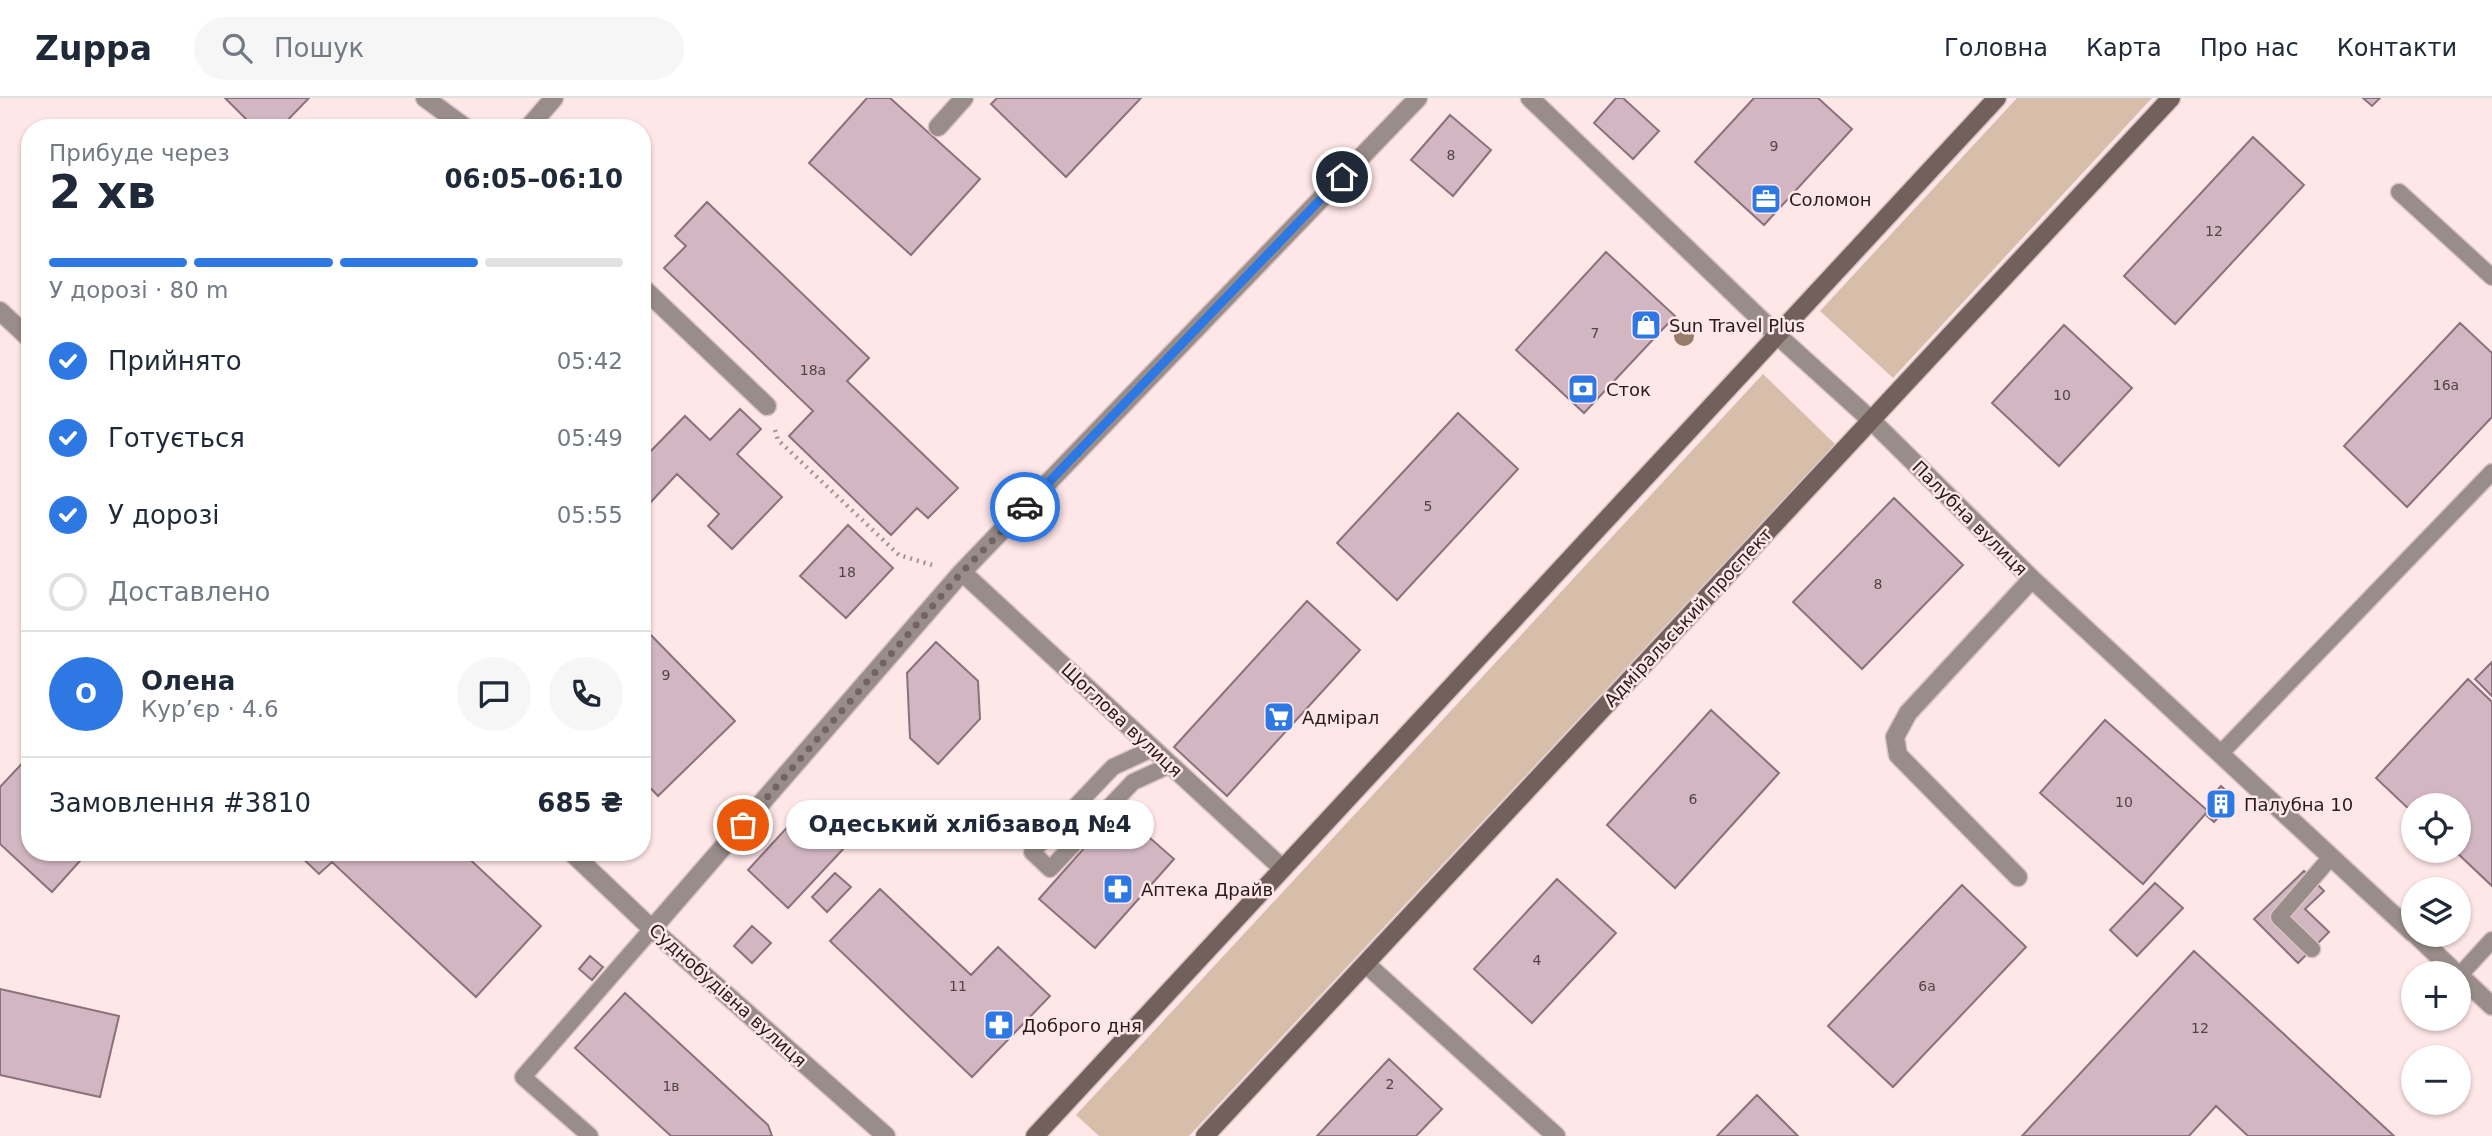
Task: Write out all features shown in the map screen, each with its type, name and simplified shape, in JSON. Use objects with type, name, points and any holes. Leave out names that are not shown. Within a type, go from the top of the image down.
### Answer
[{"type":"main road","points":[[1035,1136],[1997,98]]},
{"type":"main road","name":"Адміральський проспект","points":[[1205,1136],[2171,98]]},
{"type":"street","points":[[425,98],[454,119]]},
{"type":"street","points":[[536,119],[554,98]]},
{"type":"street","points":[[938,127],[964,98]]},
{"type":"street","points":[[652,929],[962,572],[1418,98]]},
{"type":"street","name":"Палубна вулиця","points":[[1530,98],[1777,335],[1871,420],[2032,579],[2401,922]]},
{"type":"street","points":[[651,296],[767,406]]},
{"type":"street","points":[[0,311],[21,331]]},
{"type":"street","name":"Щоглова вулиця","points":[[962,572],[1282,868]]},
{"type":"street","points":[[2018,877],[1898,755],[1895,737],[1908,713],[2032,579]]},
{"type":"street","name":"Суднобудівна вулиця","points":[[580,861],[652,929],[886,1136]]},
{"type":"street","name":"Палубна вулиця","points":[[2428,947],[2443,961]]},
{"type":"street","points":[[1366,964],[1556,1136]]},
{"type":"street","name":"Палубна вулиця","points":[[2471,987],[2492,1006]]},
{"type":"lane","points":[[2399,192],[2492,277]]},
{"type":"lane","points":[[2220,754],[2492,472]]},
{"type":"lane","points":[[1152,749],[1113,767],[1032,852],[1050,869],[1133,782],[1170,765]]},
{"type":"lane","points":[[2312,949],[2279,917],[2332,857]]},
{"type":"lane","points":[[590,1136],[523,1077],[652,929]]},
{"type":"lane","points":[[2471,962],[2492,940]]},
{"type":"path","points":[[767,406],[778,440],[898,555],[962,572]]},
{"type":"shaded area","points":[[2017,98],[2152,98],[1893,378],[1820,311]]},
{"type":"shaded area","points":[[1763,374],[1835,444],[1189,1136],[1099,1136],[1076,1115]]},
{"type":"building","points":[[225,98],[309,98],[289,119],[246,119]]},
{"type":"building","points":[[867,98],[890,98],[980,179],[911,255],[809,163]]},
{"type":"building","points":[[997,98],[1141,98],[1066,177],[991,104]]},
{"type":"building","points":[[1616,98],[1623,98],[1659,131],[1633,159],[1594,123]]},
{"type":"building","points":[[1754,98],[1818,98],[1852,129],[1764,225],[1695,162]]},
{"type":"building","points":[[2363,98],[2380,98],[2372,106]]},
{"type":"building","points":[[1450,115],[1491,150],[1453,196],[1411,160]]},
{"type":"building","points":[[2253,137],[2304,185],[2175,324],[2124,276]]},
{"type":"building","points":[[707,202],[869,358],[847,381],[958,488],[928,518],[917,508],[891,535],[789,436],[813,411],[664,268],[686,246],[675,236]]},
{"type":"building","points":[[1606,252],[1675,316],[1584,413],[1516,350]]},
{"type":"building","points":[[2460,323],[2492,353],[2492,417],[2407,507],[2344,446]]},
{"type":"building","points":[[2064,325],[2132,388],[2059,466],[1992,403]]},
{"type":"building","points":[[740,409],[761,429],[737,454],[782,497],[732,549],[708,526],[719,514],[677,474],[651,502],[651,451],[685,416],[710,440]]},
{"type":"building","points":[[1458,413],[1518,469],[1397,600],[1337,543]]},
{"type":"building","points":[[1894,498],[1963,565],[1862,669],[1793,602]]},
{"type":"building","points":[[848,525],[893,568],[846,618],[800,576]]},
{"type":"building","points":[[1307,601],[1360,650],[1227,796],[1174,747]]},
{"type":"building","points":[[651,635],[735,721],[658,796],[651,789]]},
{"type":"building","points":[[936,642],[978,681],[980,719],[938,764],[910,738],[907,673]]},
{"type":"building","points":[[2492,662],[2492,696],[2475,679]]},
{"type":"building","points":[[2468,679],[2492,702],[2492,886],[2468,863],[2471,863],[2471,793],[2401,793],[2401,802],[2376,778]]},
{"type":"building","points":[[1711,710],[1779,773],[1675,888],[1607,825]]},
{"type":"building","points":[[2105,720],[2208,811],[2143,884],[2040,793]]},
{"type":"building","points":[[21,765],[21,861],[80,861],[52,892],[0,844],[0,787]]},
{"type":"building","name":"Палубна 10","points":[[2221,786],[2235,799],[2214,822],[2207,816],[2215,807],[2208,801]]},
{"type":"building","points":[[805,808],[846,846],[788,908],[748,870]]},
{"type":"building","points":[[1118,810],[1174,859],[1095,948],[1039,899]]},
{"type":"building","points":[[305,861],[472,861],[541,926],[476,997],[332,862],[319,874]]},
{"type":"building","points":[[2304,871],[2324,891],[2305,909],[2329,932],[2298,963],[2254,919]]},
{"type":"building","points":[[835,873],[851,887],[827,912],[812,897]]},
{"type":"building","points":[[1557,879],[1616,933],[1532,1023],[1474,969]]},
{"type":"building","points":[[2155,883],[2183,908],[2137,956],[2110,930]]},
{"type":"building","points":[[1962,885],[2026,947],[1893,1087],[1828,1026]]},
{"type":"building","points":[[880,889],[971,975],[998,947],[1050,996],[972,1077],[830,941]]},
{"type":"building","points":[[752,926],[771,943],[752,963],[734,946]]},
{"type":"building","points":[[2194,951],[2394,1136],[2248,1136],[2216,1106],[2189,1136],[2022,1136]]},
{"type":"building","points":[[590,956],[603,967],[592,980],[579,969]]},
{"type":"building","points":[[0,989],[119,1016],[100,1097],[0,1075]]},
{"type":"building","points":[[625,993],[768,1125],[772,1136],[671,1136],[575,1048]]},
{"type":"building","points":[[1389,1059],[1442,1109],[1416,1136],[1317,1136]]},
{"type":"building","points":[[1757,1095],[1798,1136],[1717,1136]]},
{"type":"way so far","points":[[743,825],[962,572],[1025,507]]},
{"type":"place","name":"Соломон","points":[[1766,199]]},
{"type":"place","name":"Sun Travel Plus","points":[[1646,325]]},
{"type":"place","name":"Сток","points":[[1583,389]]},
{"type":"place","name":"Адмірал","points":[[1279,717]]},
{"type":"place","name":"Палубна 10","points":[[2221,804]]},
{"type":"place","name":"Одеський хлібзавод №4","points":[[743,825]]},
{"type":"place","name":"Аптека Драйв","points":[[1118,889]]},
{"type":"place","name":"Доброго дня","points":[[999,1025]]},
{"type":"route","points":[[1025,507],[1342,177]]}]
